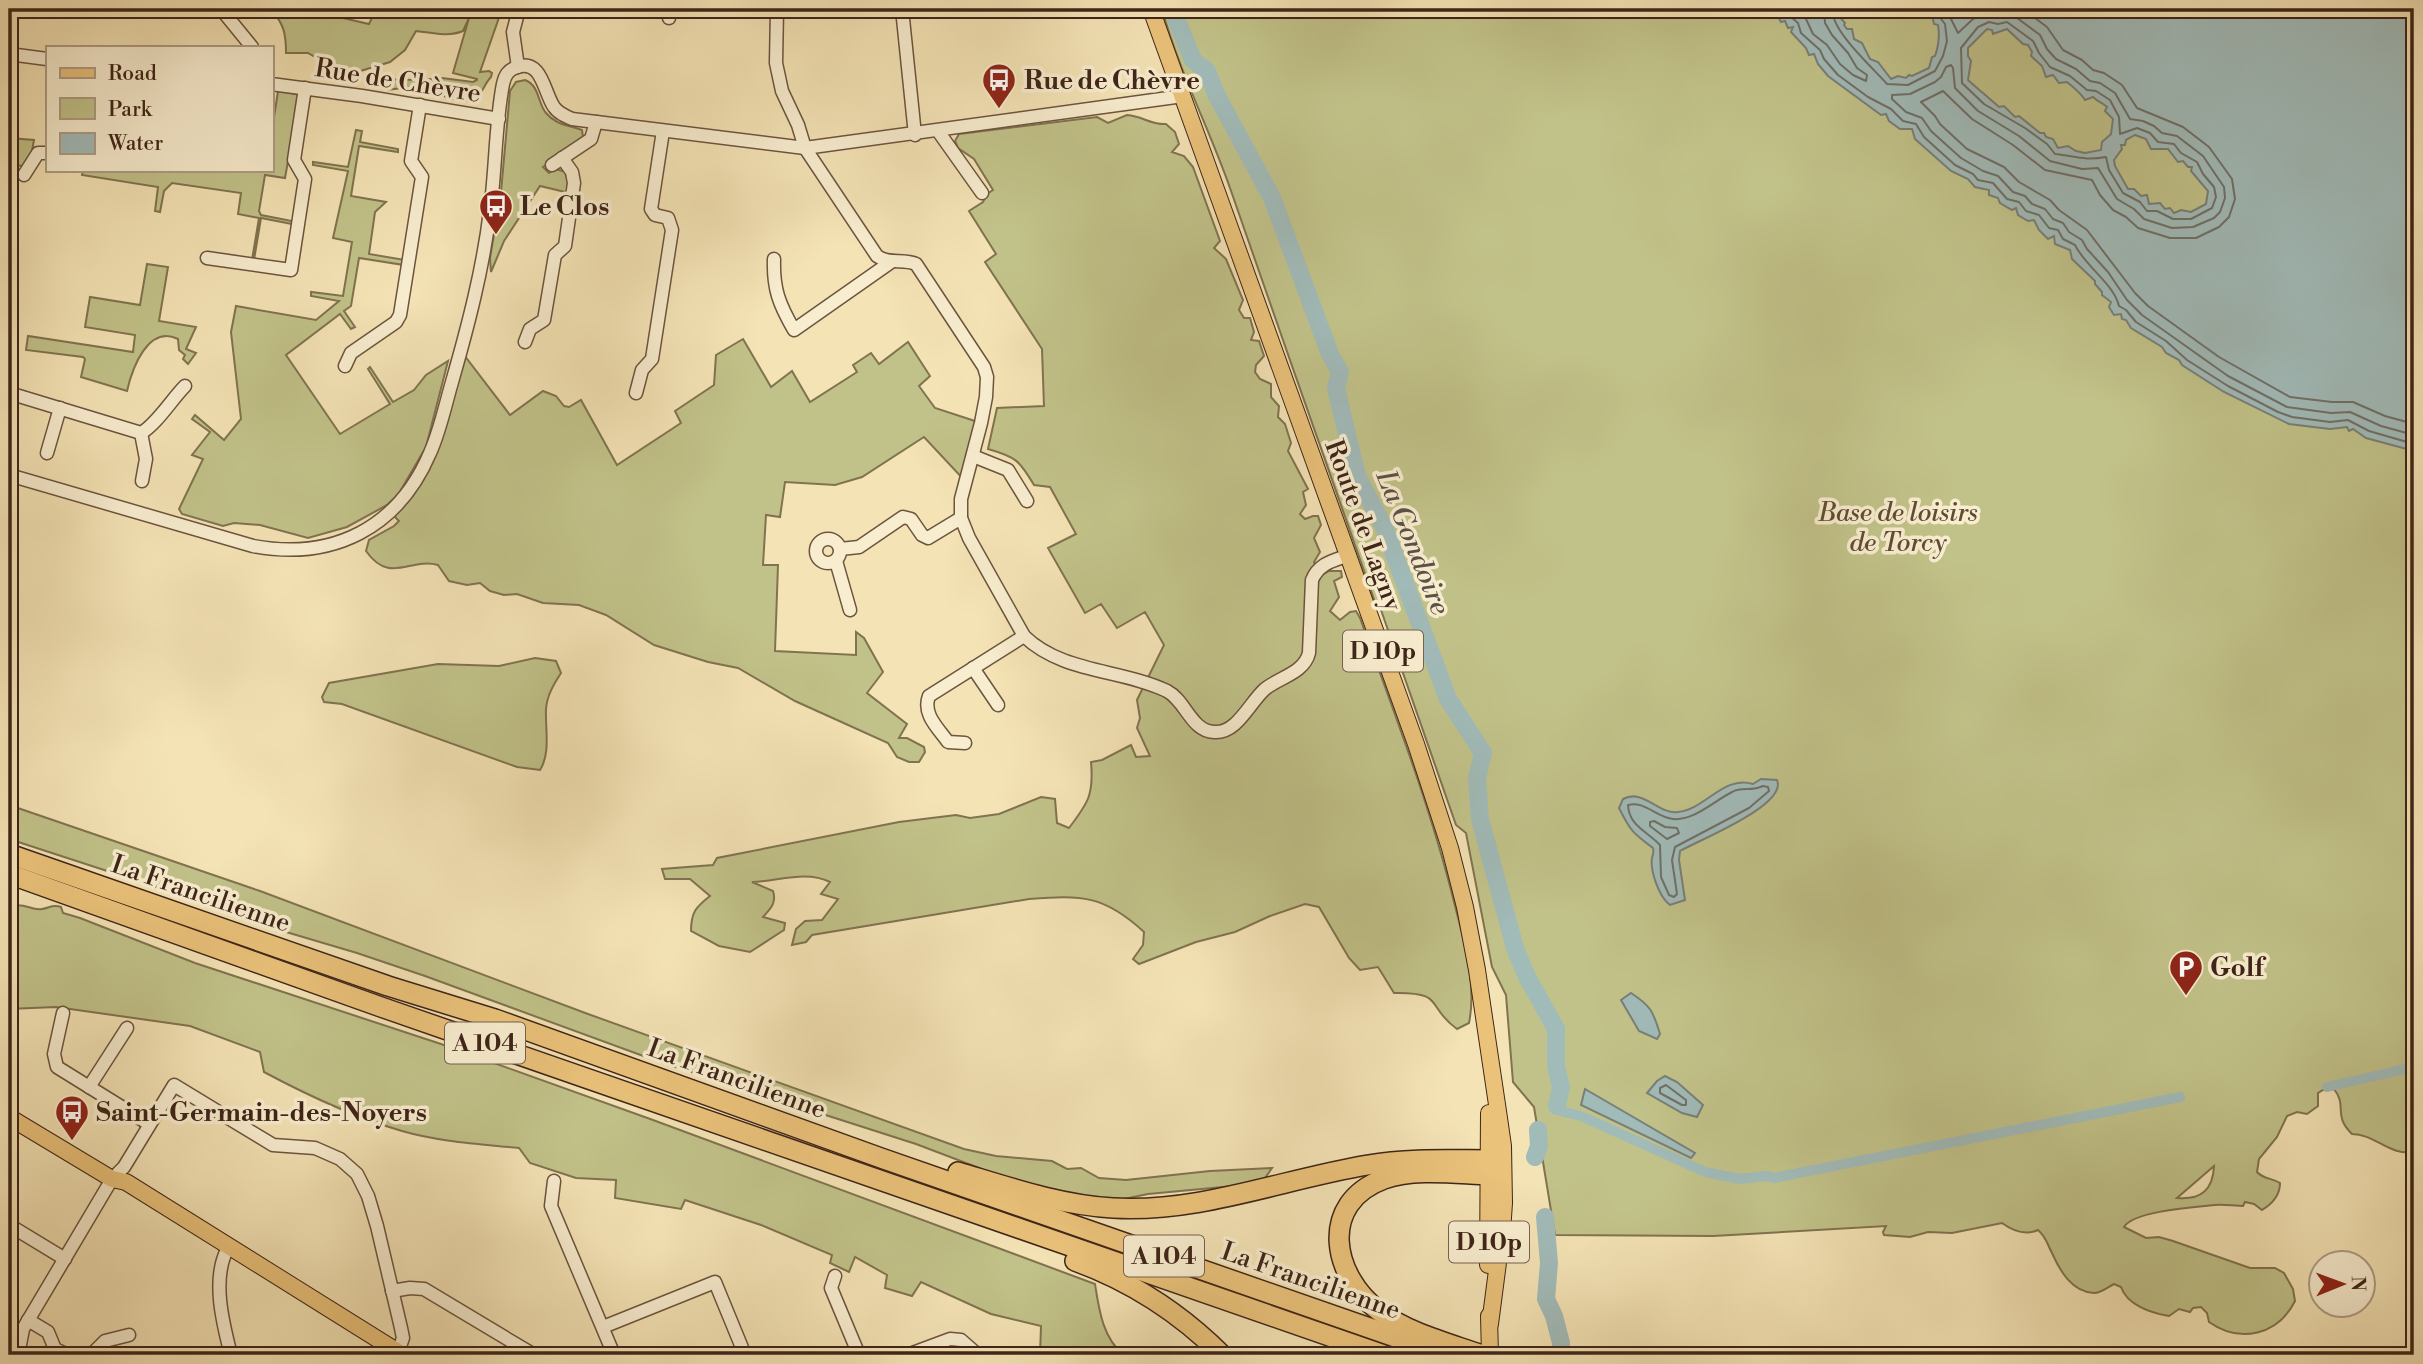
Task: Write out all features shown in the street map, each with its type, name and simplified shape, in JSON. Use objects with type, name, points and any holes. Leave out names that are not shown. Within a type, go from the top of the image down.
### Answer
[{"type":"highway","name":"La Francilienne","points":[[9,854],[388,986],[495,1019],[881,1158],[1447,1355]]},
{"type":"highway","name":"La Francilienne","points":[[9,874],[381,1007],[1384,1355]]},
{"type":"highway","points":[[881,1158],[908,1156],[1064,1202],[1139,1209],[1200,1203],[1369,1164],[1414,1160],[1497,1171]]},
{"type":"highway","points":[[1482,1355],[1400,1324],[1380,1312],[1354,1288],[1346,1274],[1341,1261],[1338,1236],[1343,1217],[1351,1203],[1369,1186],[1383,1179],[1411,1174],[1497,1171]]},
{"type":"highway","points":[[963,1208],[975,1224],[1096,1269],[1145,1296],[1174,1313],[1222,1355]]},
{"type":"main road","name":"D 10p","points":[[1151,9],[1183,96]]},
{"type":"main road","name":"Route de Lagny","points":[[1183,96],[1349,555],[1450,848],[1474,949],[1486,1043],[1497,1171]]},
{"type":"main road","points":[[9,1117],[112,1179],[126,1182],[226,1251],[396,1354]]},
{"type":"main road","name":"D 10p","points":[[1490,1355],[1488,1303],[1497,1171]]},
{"type":"street","points":[[221,9],[251,46]]},
{"type":"street","points":[[9,475],[253,546],[276,549],[312,548],[334,543],[383,519],[412,487],[430,454],[471,313],[491,209],[504,78],[510,70],[518,67],[513,32],[519,9]]},
{"type":"street","points":[[777,9],[778,73],[782,91],[798,125],[805,148],[877,256],[883,261],[912,262],[921,270],[984,367],[986,397],[961,499],[961,517],[969,538],[1024,636],[1052,656],[1146,684],[1173,695],[1203,730],[1212,733],[1224,731],[1233,726],[1264,690],[1305,664],[1309,653],[1312,580],[1318,568],[1349,555]]},
{"type":"street","points":[[902,9],[915,135]]},
{"type":"street","points":[[9,54],[46,59]]},
{"type":"street","name":"Rue de Chèvre","points":[[518,67],[526,66],[539,74],[552,105],[561,114],[572,119],[805,148],[915,135],[1183,96]]},
{"type":"street","name":"Rue de Chèvre","points":[[280,85],[499,119]]},
{"type":"street","points":[[207,258],[291,270],[305,178],[294,160],[305,88]]},
{"type":"street","points":[[345,366],[351,353],[396,323],[400,315],[422,177],[411,161],[420,105]]},
{"type":"street","points":[[525,342],[530,329],[544,320],[555,255],[565,246],[574,183],[572,172],[557,161],[591,139],[596,122]]},
{"type":"street","points":[[636,393],[642,370],[652,359],[672,230],[668,218],[655,215],[651,209],[663,131]]},
{"type":"street","points":[[939,131],[982,193]]},
{"type":"street","points":[[24,175],[38,153],[46,153]]},
{"type":"street","points":[[774,259],[774,282],[785,314],[794,330],[891,262]]},
{"type":"street","points":[[9,393],[141,433],[149,429],[170,400],[185,386]]},
{"type":"street","points":[[47,453],[60,408]]},
{"type":"street","points":[[141,433],[146,459],[142,481]]},
{"type":"street","points":[[973,456],[1008,470],[1027,501]]},
{"type":"street","points":[[850,610],[838,555],[859,547],[903,517],[911,519],[922,535],[928,538],[961,517]]},
{"type":"street","points":[[965,743],[948,742],[929,715],[929,696],[1024,636]]},
{"type":"street","points":[[973,668],[998,705]]},
{"type":"street","points":[[64,1013],[54,1054],[57,1067],[149,1124]]},
{"type":"street","points":[[89,1087],[127,1028]]},
{"type":"street","points":[[18,1355],[23,1329],[28,1320],[112,1179],[124,1167],[174,1085],[273,1145],[315,1148],[340,1159],[357,1174],[368,1196],[403,1338],[396,1354]]},
{"type":"street","points":[[554,1181],[551,1206],[614,1355]]},
{"type":"street","points":[[9,1225],[65,1259]]},
{"type":"street","points":[[226,1251],[220,1271],[221,1299],[225,1334],[231,1355]]},
{"type":"street","points":[[835,1276],[831,1288],[859,1355]]},
{"type":"street","points":[[603,1327],[715,1282],[745,1355]]},
{"type":"street","points":[[392,1291],[424,1289],[530,1355]]},
{"type":"street","points":[[28,1320],[48,1332],[55,1349],[68,1355]]},
{"type":"street","points":[[90,1355],[105,1341],[129,1335]]},
{"type":"street","points":[[907,1355],[950,1339],[961,1340],[978,1355]]},
{"type":"green space","points":[[270,9],[318,9],[317,15],[330,15],[369,24],[376,9],[502,9],[480,72],[489,71],[492,73],[491,77],[473,101],[446,97],[435,87],[427,86],[415,94],[410,87],[387,90],[373,82],[374,79],[477,80],[453,73],[469,18],[463,31],[458,33],[416,31],[405,50],[390,62],[354,73],[332,67],[308,53],[286,53],[283,29]]},
{"type":"green space","name":"Base de loisirs de Torcy","points":[[1162,9],[2414,9],[2414,1152],[2397,1151],[2368,1137],[2352,1134],[2341,1116],[2338,1095],[2334,1089],[2323,1090],[2318,1093],[2318,1106],[2307,1114],[2297,1112],[2287,1116],[2277,1137],[2259,1159],[2257,1172],[2280,1183],[2277,1196],[2266,1208],[2262,1210],[2245,1202],[2243,1206],[2218,1205],[2180,1209],[2139,1217],[2124,1227],[2146,1238],[2159,1237],[2173,1241],[2250,1268],[2275,1268],[2284,1273],[2293,1289],[2295,1301],[2279,1322],[2257,1332],[2233,1333],[2209,1322],[2207,1313],[2201,1307],[2193,1308],[2190,1312],[2179,1309],[2169,1316],[2140,1307],[2128,1299],[2121,1287],[2114,1284],[2099,1292],[2086,1292],[2073,1285],[2063,1273],[2038,1230],[2019,1232],[2002,1223],[1952,1233],[1928,1232],[1910,1237],[1884,1235],[1886,1226],[1713,1236],[1555,1235],[1534,1107],[1513,1082],[1506,995],[1492,967],[1466,833],[1456,825],[1381,610],[1376,605],[1357,553],[1230,188]],"holes":[[[2214,1166],[2204,1192],[2193,1197],[2177,1198]]]},
{"type":"green space","points":[[525,80],[536,90],[543,109],[550,117],[582,130],[583,137],[543,167],[549,173],[555,169],[567,172],[569,193],[540,186],[504,241],[491,272],[490,258],[501,192],[510,91],[516,82]]},
{"type":"green space","points":[[278,91],[297,94],[299,99],[285,178],[265,175],[259,211],[261,215],[292,221],[292,224],[261,218],[254,260],[259,218],[238,214],[241,193],[172,183],[164,191],[160,212],[155,211],[158,187],[82,175],[83,172],[273,172],[273,124]]},
{"type":"green space","points":[[1127,115],[1166,124],[1175,132],[1179,144],[1172,152],[1184,156],[1193,167],[1220,241],[1214,248],[1226,259],[1243,300],[1239,310],[1244,318],[1250,318],[1254,332],[1251,340],[1259,341],[1264,356],[1256,365],[1255,372],[1260,379],[1271,384],[1271,397],[1279,406],[1278,417],[1285,424],[1291,443],[1288,451],[1308,489],[1303,492],[1306,505],[1300,514],[1305,519],[1318,516],[1321,525],[1314,538],[1320,552],[1314,562],[1320,576],[1329,571],[1341,571],[1342,577],[1334,581],[1339,597],[1330,611],[1340,620],[1356,611],[1386,688],[1434,830],[1465,947],[1471,1008],[1469,1023],[1457,1029],[1428,998],[1410,993],[1394,993],[1378,967],[1360,970],[1349,958],[1319,907],[1305,904],[1235,932],[1196,942],[1139,964],[1133,959],[1143,945],[1144,932],[1104,904],[1064,897],[1029,899],[812,935],[806,942],[792,945],[796,929],[805,921],[822,920],[838,899],[821,894],[830,882],[811,877],[792,877],[752,882],[773,891],[773,902],[763,917],[785,923],[784,930],[750,952],[719,946],[691,931],[695,911],[710,896],[690,879],[665,879],[662,869],[713,865],[717,858],[899,822],[956,815],[970,818],[999,814],[1041,797],[1055,799],[1057,823],[1069,828],[1088,798],[1092,783],[1091,762],[1102,760],[1131,745],[1136,757],[1150,756],[1137,728],[1140,718],[1137,700],[1164,645],[1145,612],[1117,628],[1101,604],[1085,613],[1048,548],[1076,534],[1050,487],[1034,485],[1016,461],[1005,454],[988,449],[997,408],[1044,406],[1042,349],[985,262],[996,254],[969,211],[983,202],[993,190],[974,159],[958,148],[955,141],[959,134],[1097,117],[1108,123]]},
{"type":"green space","points":[[356,130],[362,131],[360,142],[398,149],[398,152],[359,146],[351,196],[386,202],[375,212],[369,254],[405,260],[404,265],[359,258],[351,306],[344,311],[355,327],[351,329],[340,314],[286,355],[340,434],[390,404],[368,369],[370,367],[393,402],[414,390],[426,375],[448,361],[426,447],[398,495],[387,505],[347,527],[308,538],[260,525],[234,523],[223,526],[182,514],[179,509],[203,459],[192,455],[210,432],[192,419],[195,415],[224,440],[241,419],[231,332],[236,306],[316,320],[339,301],[311,296],[311,292],[343,296],[352,242],[333,238],[348,171],[313,165],[313,162],[348,167]]},
{"type":"green space","points":[[9,138],[34,140],[29,167],[9,164]]},
{"type":"green space","points":[[147,264],[168,267],[159,321],[196,327],[186,349],[196,353],[188,364],[183,359],[185,355],[179,350],[178,339],[167,336],[158,338],[150,343],[137,361],[127,391],[81,377],[85,359],[83,357],[26,350],[28,336],[133,352],[135,335],[85,327],[90,297],[140,305]]},
{"type":"green space","points":[[743,339],[771,387],[792,371],[810,402],[857,372],[853,365],[871,353],[879,364],[908,342],[930,376],[919,386],[935,408],[981,423],[966,482],[924,437],[862,477],[835,485],[785,482],[780,517],[766,515],[763,565],[778,565],[775,651],[856,655],[856,632],[864,638],[883,672],[867,693],[907,724],[899,738],[907,738],[924,747],[925,752],[919,762],[909,762],[897,757],[888,743],[795,701],[738,668],[708,662],[654,645],[606,615],[579,605],[543,603],[517,594],[504,595],[490,591],[480,583],[467,585],[449,581],[438,565],[428,563],[400,568],[383,566],[366,551],[369,540],[399,521],[391,513],[412,487],[461,351],[510,415],[543,391],[556,396],[564,406],[569,407],[581,400],[617,465],[681,423],[675,411],[714,385],[716,355]]},
{"type":"green space","points":[[535,658],[556,661],[561,673],[551,690],[547,704],[546,748],[540,770],[517,767],[342,704],[324,702],[322,697],[329,683],[438,664],[499,666]]},
{"type":"green space","points":[[9,805],[260,891],[588,1014],[964,1149],[996,1156],[1052,1161],[1067,1169],[1081,1168],[1099,1178],[1126,1180],[1272,1168],[1265,1178],[1255,1184],[1148,1194],[1119,1200],[1096,1199],[1008,1179],[916,1144],[657,1061],[425,976],[9,839]]},
{"type":"green space","points":[[9,892],[12,892],[11,906],[38,909],[61,907],[63,913],[195,963],[441,1044],[1095,1284],[1100,1314],[1107,1332],[1111,1341],[1124,1355],[1040,1355],[1041,1326],[991,1314],[921,1282],[912,1296],[885,1288],[887,1275],[855,1257],[849,1272],[830,1263],[832,1255],[761,1225],[685,1200],[681,1209],[615,1198],[616,1180],[576,1178],[530,1163],[519,1148],[431,1138],[366,1119],[264,1072],[260,1052],[190,1026],[56,1007],[9,1009]]},
{"type":"water","points":[[1774,9],[1840,9],[1838,15],[1847,29],[1852,29],[1854,39],[1862,43],[1870,59],[1878,62],[1891,79],[1898,76],[1906,78],[1929,68],[1932,57],[1935,56],[1939,33],[1931,11],[1927,9],[2414,9],[2414,451],[2366,438],[2353,429],[2349,431],[2347,427],[2330,429],[2289,424],[2224,392],[2182,365],[2162,347],[2131,328],[2121,314],[2114,315],[2109,307],[2111,302],[2102,295],[2095,281],[2072,259],[2070,250],[2055,244],[2054,236],[2048,239],[2034,220],[2028,221],[2018,215],[2016,208],[2012,210],[2000,203],[1998,198],[1989,195],[1989,190],[1975,187],[1968,179],[1951,171],[1915,139],[1912,129],[1900,129],[1889,121],[1886,114],[1881,115],[1828,76],[1814,54],[1809,55],[1791,32],[1793,27],[1788,28],[1785,21],[1781,22]],"holes":[[[1987,29],[1992,30],[1993,34],[2007,29],[2023,44],[2028,45],[2031,56],[2042,66],[2046,77],[2053,75],[2059,83],[2067,82],[2085,100],[2093,97],[2107,107],[2105,111],[2113,119],[2111,134],[2102,142],[2101,150],[2085,153],[2068,146],[2058,148],[2053,139],[2040,133],[2019,116],[2015,117],[2004,106],[1999,107],[1968,80],[1971,61],[1968,48]],[[2135,135],[2146,139],[2151,149],[2168,149],[2178,162],[2183,161],[2188,167],[2192,167],[2191,171],[2208,191],[2206,204],[2191,212],[2181,210],[2174,213],[2160,203],[2149,204],[2147,195],[2141,196],[2134,189],[2128,189],[2114,160],[2122,149],[2121,145],[2125,145],[2126,140]]]},
{"type":"water","points":[[1761,779],[1777,780],[1777,790],[1769,800],[1740,821],[1680,851],[1685,900],[1670,905],[1662,896],[1654,876],[1653,848],[1630,827],[1619,808],[1623,799],[1637,797],[1664,810],[1678,812],[1688,810],[1733,784],[1753,784]]},
{"type":"water","points":[[1631,993],[1653,1014],[1660,1034],[1657,1039],[1639,1031],[1621,1000]]},
{"type":"water","points":[[1665,1076],[1677,1082],[1703,1105],[1697,1117],[1682,1113],[1647,1093]]},
{"type":"water","points":[[1585,1089],[1695,1153],[1691,1158],[1581,1105]]},
{"type":"waterway","name":"La Gondoire","points":[[1172,9],[1193,60],[1207,71],[1216,94],[1272,198],[1330,354],[1340,372],[1336,388],[1357,476],[1384,527],[1448,699],[1483,753],[1477,778],[1480,819],[1515,948],[1527,977],[1556,1029],[1556,1066],[1561,1087],[1557,1106]]},
{"type":"waterway","points":[[2327,1087],[2414,1067]]},
{"type":"waterway","points":[[1557,1106],[1560,1111],[1581,1116],[1705,1172],[1740,1179],[1767,1176],[1774,1178],[2180,1097]]},
{"type":"waterway","name":"La Gondoire","points":[[1535,1157],[1539,1146],[1538,1130]]},
{"type":"waterway","name":"La Gondoire","points":[[1545,1217],[1549,1263],[1546,1299],[1554,1316],[1561,1343],[1561,1355]]},
{"type":"place","name":"Rue de Chèvre","points":[[999,110]]},
{"type":"place","name":"Le Clos","points":[[496,236]]},
{"type":"place","name":"Golf","points":[[2186,997]]},
{"type":"place","name":"Saint-Germain-des-Noyers","points":[[72,1142]]}]
